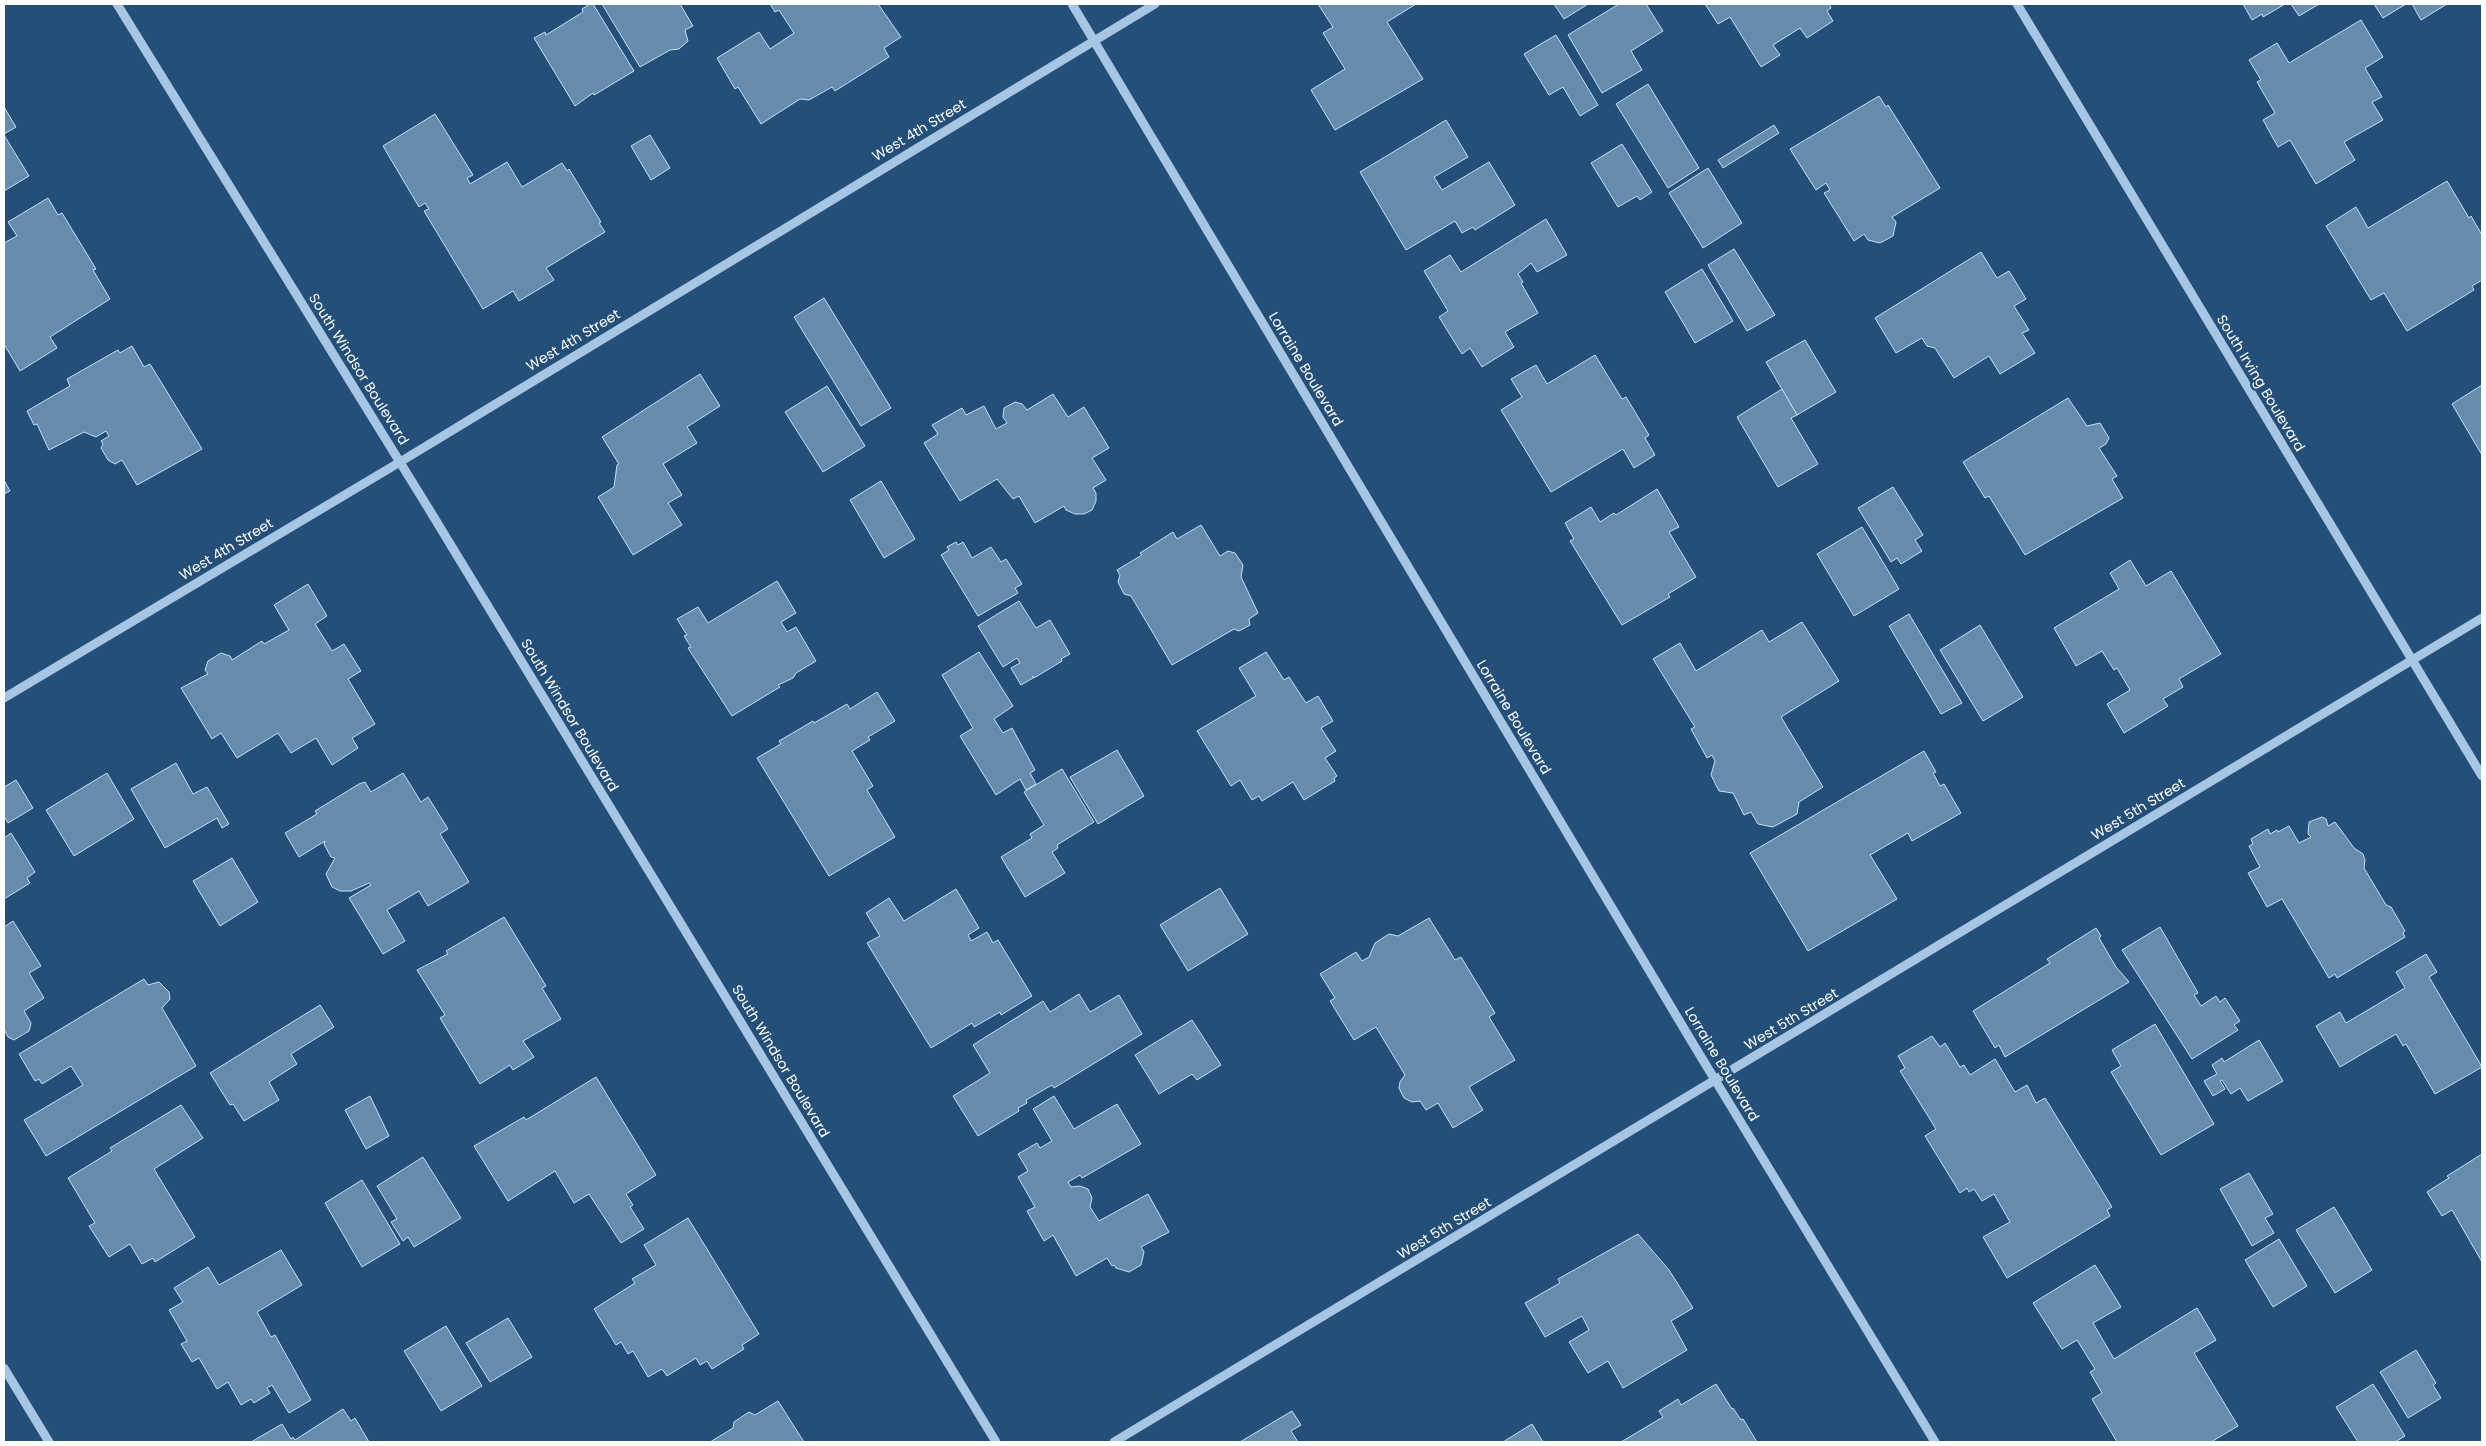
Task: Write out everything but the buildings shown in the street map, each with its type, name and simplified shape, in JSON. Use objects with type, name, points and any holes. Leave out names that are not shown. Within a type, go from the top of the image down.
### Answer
[{"type":"street","name":"South Windsor Boulevard","points":[[117,4],[400,462],[996,1442]]},
{"type":"street","name":"Lorraine Boulevard","points":[[1072,4],[1716,1081],[1935,1442]]},
{"type":"street","name":"West 4th Street","points":[[4,698],[400,462],[1154,4]]},
{"type":"street","name":"South Irving Boulevard","points":[[2018,4],[2482,776]]},
{"type":"street","name":"West 5th Street","points":[[1114,1442],[1716,1081],[2411,659],[2482,618]]},
{"type":"street","points":[[4,1368],[49,1442]]}]
